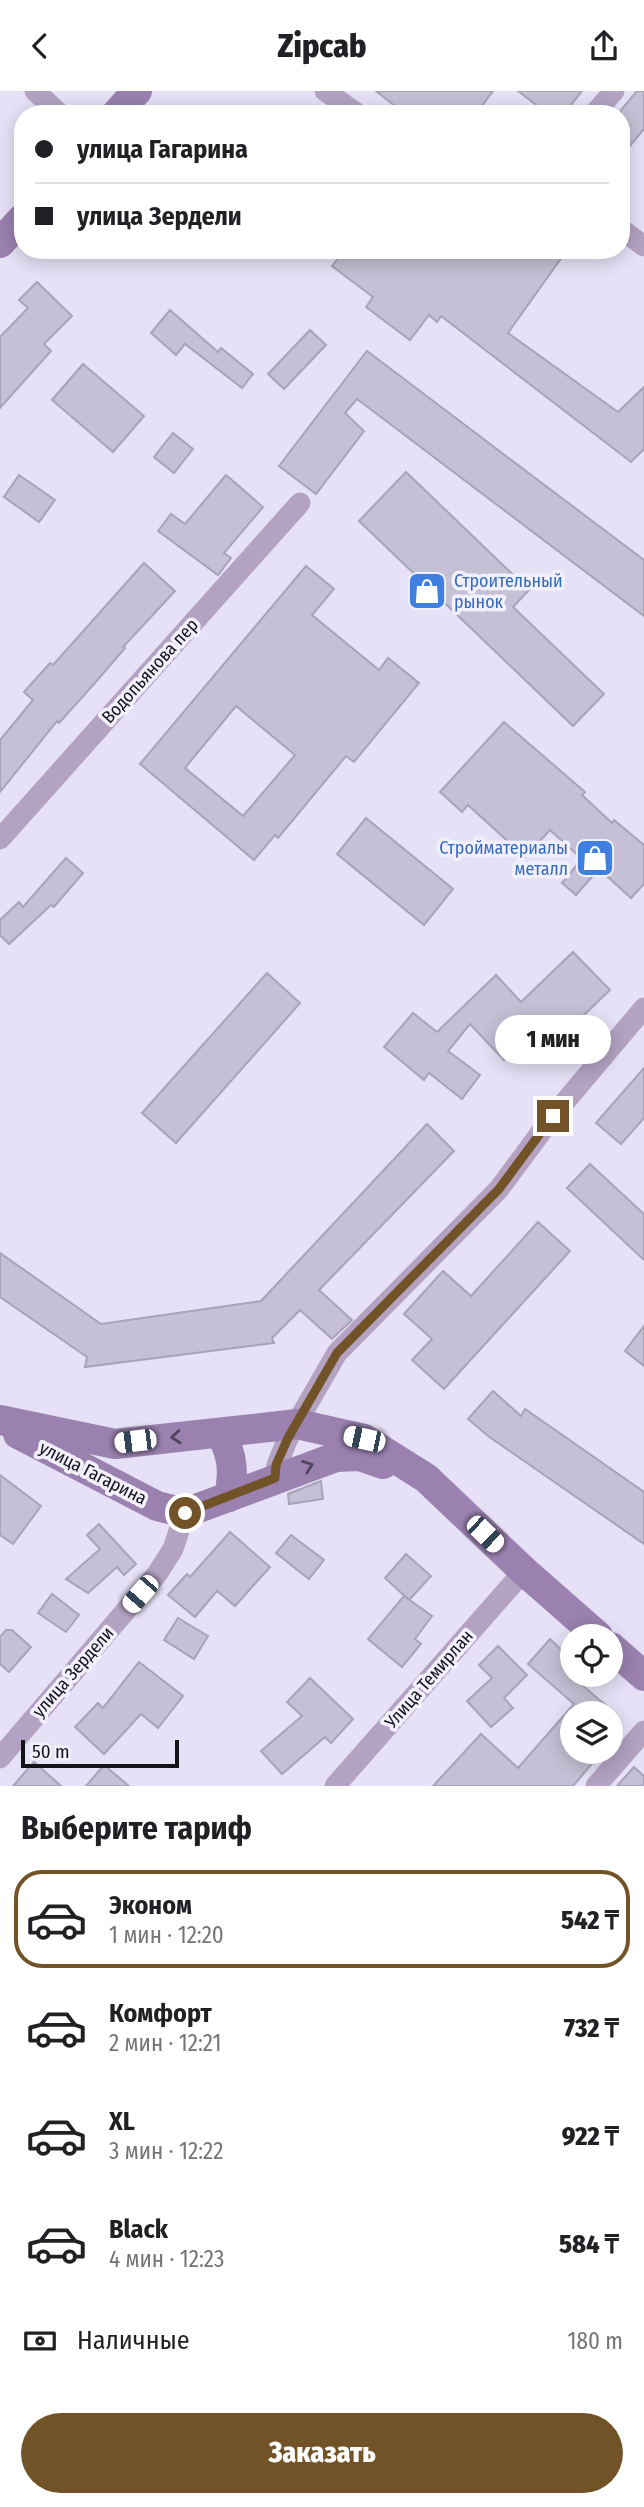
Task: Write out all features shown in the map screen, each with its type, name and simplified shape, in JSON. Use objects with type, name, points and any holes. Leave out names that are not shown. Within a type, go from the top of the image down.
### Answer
[{"type":"main road","points":[[124,105],[136,91]]},
{"type":"main road","points":[[0,243],[14,228]]},
{"type":"main road","name":"улица Гагарина","points":[[0,1422],[158,1506],[185,1513],[336,1457],[360,1456],[426,1478]]},
{"type":"main road","name":"улица Гагарина","points":[[0,1422],[115,1444],[297,1424],[364,1439],[426,1478],[584,1624]]},
{"type":"main road","points":[[221,1434],[233,1462],[229,1497]]},
{"type":"main road","points":[[106,1480],[102,1459],[105,1452],[115,1444]]},
{"type":"main road","points":[[623,1658],[644,1676]]},
{"type":"street","points":[[35,91],[50,105]]},
{"type":"street","points":[[325,91],[345,105]]},
{"type":"street","points":[[602,105],[614,91]]},
{"type":"street","name":"Водопьянова пер","points":[[0,839],[300,503]]},
{"type":"street","points":[[275,1478],[281,1453],[337,1353],[499,1189],[553,1116],[644,1008]]},
{"type":"street","name":"улица Зердели","points":[[0,1758],[157,1574],[173,1549],[185,1513]]},
{"type":"street","name":"Улица Темирлан","points":[[335,1786],[524,1571]]},
{"type":"street","points":[[596,1786],[644,1731]]},
{"type":"building","points":[[376,91],[493,91],[483,105],[394,105]]},
{"type":"building","points":[[518,91],[582,91],[571,105],[536,105]]},
{"type":"building","points":[[637,91],[644,91],[644,129],[630,146],[630,105],[625,105]]},
{"type":"building","points":[[338,259],[561,259],[508,333],[618,412],[644,387],[644,449],[631,462],[441,316],[437,322],[429,315],[410,340],[366,307],[373,297],[332,266]]},
{"type":"building","points":[[37,282],[72,316],[44,344],[51,351],[0,408],[0,337],[28,308],[19,300]]},
{"type":"building","points":[[170,310],[218,352],[221,348],[253,374],[242,388],[185,344],[176,355],[151,333]]},
{"type":"building","points":[[310,330],[326,345],[284,389],[268,374]]},
{"type":"building","points":[[367,351],[644,560],[644,616],[357,399],[345,413],[364,431],[316,494],[279,466]]},
{"type":"building","points":[[83,364],[144,416],[113,452],[52,400]]},
{"type":"building","points":[[173,433],[193,449],[174,473],[154,457]]},
{"type":"building","points":[[406,472],[529,590],[513,607],[604,694],[573,726],[359,521]]},
{"type":"building","points":[[19,475],[55,500],[39,522],[4,497]]},
{"type":"building","points":[[226,475],[263,507],[224,553],[231,558],[218,575],[158,531],[171,514],[185,524]]},
{"type":"building","points":[[144,563],[175,591],[59,723],[57,721],[0,792],[0,740],[33,700],[24,692],[50,663],[53,665]]},
{"type":"building","points":[[306,566],[334,589],[312,615],[379,670],[388,658],[419,683],[354,762],[346,756],[278,838],[275,835],[254,860],[140,764]],"holes":[[[236,706],[295,755],[243,816],[185,768]]]},
{"type":"building","points":[[504,722],[585,792],[582,795],[612,823],[614,820],[644,845],[644,884],[631,898],[599,869],[576,895],[562,883],[582,859],[550,830],[525,857],[468,805],[462,812],[440,792]]},
{"type":"building","points":[[366,818],[453,889],[424,925],[337,854]]},
{"type":"building","points":[[66,858],[83,873],[54,907],[51,905],[9,944],[0,935],[0,920],[19,902],[23,907]]},
{"type":"building","points":[[573,952],[610,990],[554,1044],[538,1027],[504,1060],[470,1024],[448,1051],[480,1075],[462,1099],[429,1073],[424,1080],[384,1047],[413,1013],[437,1032],[496,975],[521,1002]]},
{"type":"building","points":[[267,973],[300,1003],[176,1143],[142,1113]]},
{"type":"building","points":[[644,1068],[644,1118],[621,1144],[596,1123]]},
{"type":"building","points":[[427,1124],[454,1151],[319,1290],[352,1320],[332,1339],[300,1310],[272,1338],[274,1343],[85,1367],[87,1357],[0,1297],[0,1253],[101,1324],[261,1301]]},
{"type":"building","points":[[590,1164],[644,1214],[644,1260],[567,1188]]},
{"type":"building","points":[[538,1222],[570,1251],[444,1389],[412,1360],[432,1339],[404,1314],[443,1271],[471,1296]]},
{"type":"building","points":[[644,1326],[644,1366],[625,1351]]},
{"type":"building","points":[[493,1391],[521,1416],[525,1409],[644,1492],[644,1544],[488,1436],[468,1419]]},
{"type":"building","points":[[0,1475],[41,1506],[13,1544],[0,1535]]},
{"type":"building","points":[[321,1481],[323,1499],[289,1504],[288,1494]]},
{"type":"building","points":[[99,1524],[136,1564],[124,1575],[117,1567],[88,1593],[66,1579],[100,1549],[87,1535]]},
{"type":"building","points":[[230,1532],[270,1567],[235,1606],[217,1591],[195,1617],[168,1595],[187,1574],[190,1577]]},
{"type":"building","points":[[291,1535],[324,1560],[309,1579],[276,1553]]},
{"type":"building","points":[[406,1554],[431,1576],[409,1600],[385,1578]]},
{"type":"building","points":[[52,1594],[79,1615],[66,1632],[38,1613]]},
{"type":"building","points":[[404,1596],[432,1616],[415,1639],[421,1644],[402,1667],[368,1639]]},
{"type":"building","points":[[178,1618],[208,1636],[194,1659],[164,1640]]},
{"type":"building","points":[[6,1630],[12,1630],[31,1647],[9,1672],[0,1664],[0,1637]]},
{"type":"building","points":[[550,1639],[560,1649],[560,1687],[584,1687],[601,1701],[571,1701],[528,1664]]},
{"type":"building","points":[[498,1646],[527,1675],[504,1698],[513,1708],[491,1727],[467,1701],[492,1678],[479,1665]]},
{"type":"building","points":[[139,1662],[183,1696],[158,1728],[141,1714],[104,1754],[75,1727],[98,1703],[103,1708]]},
{"type":"building","points":[[310,1678],[353,1719],[331,1743],[325,1737],[282,1774],[261,1751],[302,1716],[287,1702]]},
{"type":"building","points":[[560,1720],[560,1764],[592,1764],[573,1786],[433,1786],[481,1734],[518,1768]]},
{"type":"building","points":[[34,1762],[61,1786],[13,1786]]},
{"type":"building","points":[[104,1765],[129,1786],[86,1786]]},
{"type":"building","points":[[634,1767],[644,1776],[644,1786],[617,1786]]},
{"type":"place","name":"Строительный рынок","points":[[427,591]]},
{"type":"place","name":"Стройматериалы металл","points":[[595,858]]},
{"type":"route","points":[[185,1513],[275,1478],[276,1465],[288,1438],[337,1353],[499,1189],[553,1116]]}]
